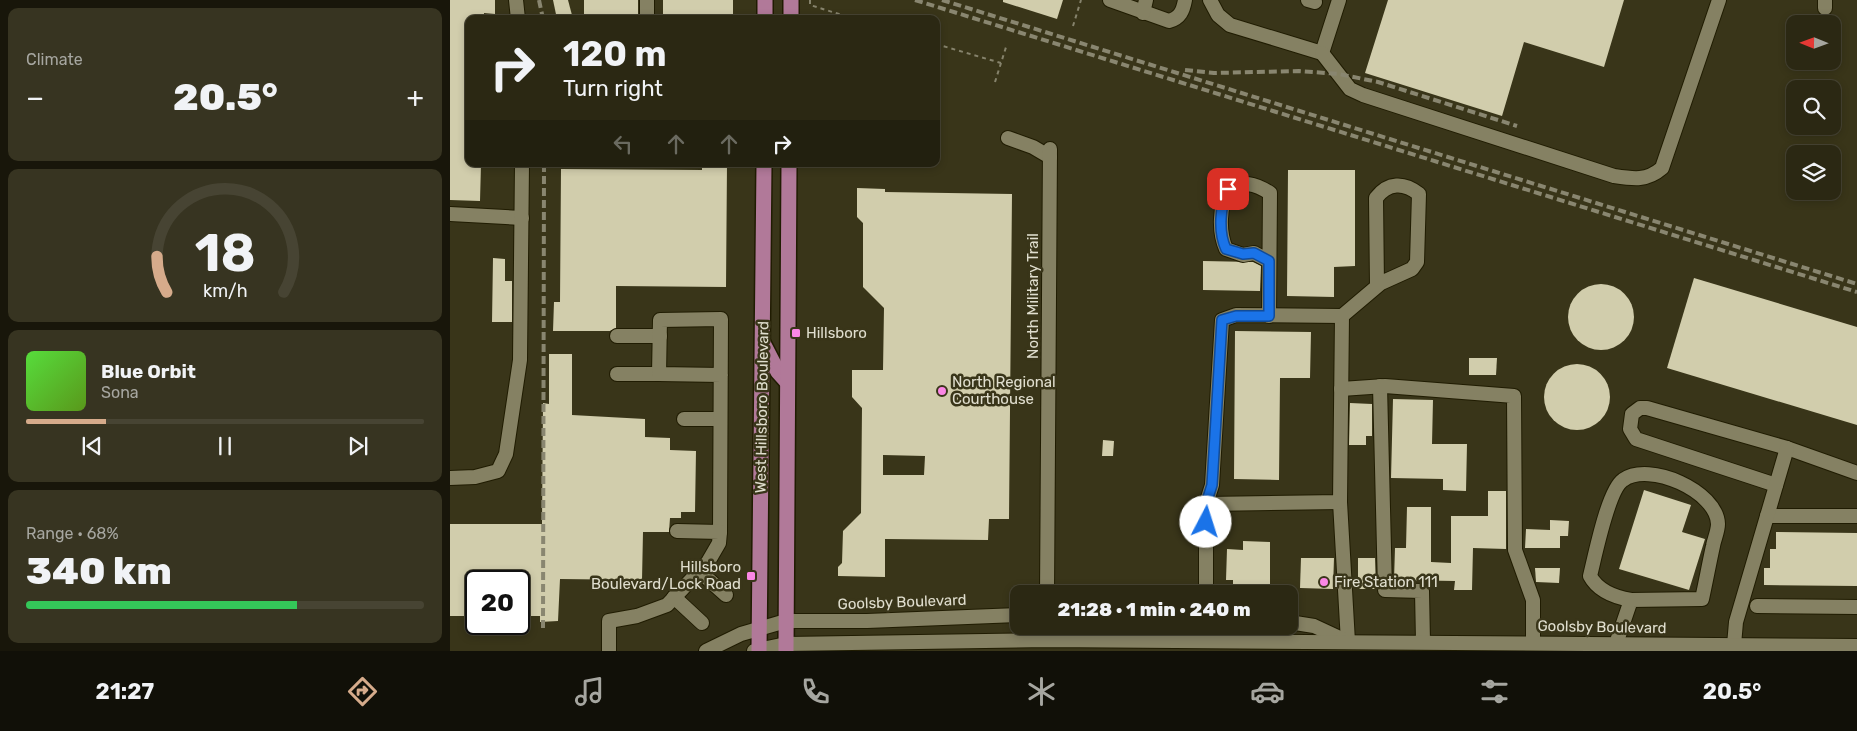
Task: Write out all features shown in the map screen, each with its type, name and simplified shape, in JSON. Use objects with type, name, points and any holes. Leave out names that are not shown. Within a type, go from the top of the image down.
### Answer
[{"type":"main road","points":[[765,0],[765,15]]},
{"type":"main road","points":[[791,0],[791,15]]},
{"type":"main road","name":"West Hillsboro Boulevard","points":[[758,650],[764,167]]},
{"type":"main road","name":"West Hillsboro Boulevard","points":[[786,647],[789,167]]},
{"type":"main road","points":[[762,342],[778,372],[787,382]]},
{"type":"street","points":[[516,0],[518,15]]},
{"type":"street","points":[[647,0],[647,15]]},
{"type":"street","points":[[1110,0],[1144,6],[1169,21],[1177,19],[1183,11],[1185,0]]},
{"type":"street","points":[[1210,0],[1218,15],[1230,25],[1322,52],[1350,89],[1363,95],[1614,176],[1639,180],[1654,176],[1662,168],[1719,0]]},
{"type":"street","points":[[1322,52],[1339,0]]},
{"type":"street","name":"North Military Trail","points":[[1008,138],[1050,153],[1047,585]]},
{"type":"street","points":[[450,478],[475,477],[498,470],[506,454],[520,360],[522,167]]},
{"type":"street","points":[[1269,261],[1254,253],[1243,254],[1226,249],[1222,240],[1222,201],[1228,189],[1240,183],[1257,184],[1270,192],[1269,316]]},
{"type":"street","points":[[1206,585],[1206,504],[1212,485],[1222,320],[1236,316],[1342,316],[1377,286],[1412,269],[1417,262],[1419,194],[1410,187],[1396,184],[1382,189],[1376,198],[1377,286]]},
{"type":"street","points":[[450,214],[522,218]]},
{"type":"street","points":[[1342,316],[1340,502],[1348,642]]},
{"type":"street","points":[[609,651],[609,621],[636,616],[666,605],[708,562],[719,542],[721,319],[660,320],[660,374]]},
{"type":"street","points":[[617,336],[660,336]]},
{"type":"street","points":[[617,374],[721,375]]},
{"type":"street","points":[[1341,389],[1380,386],[1514,396],[1515,550],[1532,600],[1533,643]]},
{"type":"street","points":[[1380,386],[1386,590],[1422,591],[1423,642]]},
{"type":"street","points":[[1776,485],[1636,439],[1630,429],[1632,414],[1640,408],[1647,408],[1787,448],[1857,473]]},
{"type":"street","points":[[684,419],[720,419]]},
{"type":"street","points":[[1734,645],[1736,622],[1787,448]]},
{"type":"street","points":[[1638,474],[1678,482],[1701,494],[1714,509],[1718,524],[1702,599],[1631,600],[1617,597],[1596,586],[1590,576],[1611,498],[1623,480],[1638,474]]},
{"type":"street","points":[[1206,504],[1340,502]]},
{"type":"street","points":[[1767,516],[1857,516]]},
{"type":"street","points":[[677,532],[720,532]]},
{"type":"street","points":[[699,571],[726,595]]},
{"type":"street","points":[[674,597],[702,623]]},
{"type":"street","points":[[1616,644],[1631,600]]},
{"type":"street","points":[[1757,606],[1857,607]]},
{"type":"street","name":"Goolsby Boulevard","points":[[706,651],[759,628],[786,621],[867,621],[1010,615]]},
{"type":"street","name":"Goolsby Boulevard","points":[[1298,623],[1314,626],[1348,642]]},
{"type":"street","name":"Goolsby Boulevard","points":[[786,647],[1020,646],[1043,635]]},
{"type":"street","name":"Goolsby Boulevard","points":[[1068,635],[1186,646],[1206,641],[1241,646],[1348,642],[1423,642],[1455,646],[1533,643],[1616,644],[1687,648],[1734,645],[1857,646]]},
{"type":"street","points":[[1206,635],[1206,641]]},
{"type":"street","points":[[758,650],[786,647]]},
{"type":"path","points":[[810,0],[810,5],[842,15]]},
{"type":"path","points":[[1073,26],[1081,0]]},
{"type":"path","points":[[996,82],[1007,44]]},
{"type":"path","points":[[940,45],[1001,63]]},
{"type":"building","points":[[450,0],[495,0],[495,14],[465,15],[465,167],[481,167],[480,201],[450,200]]},
{"type":"building","points":[[553,0],[568,0],[572,15],[556,15]]},
{"type":"building","points":[[584,0],[638,0],[638,15],[584,15]]},
{"type":"building","points":[[663,0],[733,0],[733,15],[663,15]]},
{"type":"building","points":[[1003,0],[1063,0],[1057,19],[1003,2]]},
{"type":"building","points":[[1388,0],[1624,0],[1604,67],[1524,42],[1502,116],[1365,73]]},
{"type":"building","points":[[702,167],[727,167],[726,287],[616,286],[616,328],[610,331],[553,331],[554,302],[560,302],[561,169],[702,170]]},
{"type":"building","points":[[1288,170],[1355,170],[1355,266],[1334,267],[1334,297],[1287,296]]},
{"type":"building","points":[[857,188],[885,189],[885,192],[1012,194],[1009,519],[989,519],[988,540],[885,539],[885,577],[838,576],[838,567],[842,563],[843,531],[861,513],[862,408],[852,397],[852,370],[883,370],[884,308],[863,287],[863,223],[857,217]],"holes":[[[883,455],[925,456],[924,475],[883,475]]]},
{"type":"building","points":[[493,258],[505,259],[505,281],[512,281],[512,322],[492,322]]},
{"type":"building","points":[[1203,261],[1253,262],[1261,266],[1260,291],[1203,290]]},
{"type":"building","points":[[1694,278],[1857,327],[1857,425],[1667,368]]},
{"type":"building","points":[[1601,284],[1614,287],[1624,294],[1631,304],[1634,317],[1631,330],[1624,340],[1614,347],[1601,350],[1588,347],[1578,340],[1571,330],[1568,317],[1571,304],[1578,294],[1588,287]]},
{"type":"building","points":[[1235,331],[1311,332],[1310,378],[1280,378],[1279,480],[1234,479]]},
{"type":"building","points":[[549,354],[572,354],[572,415],[645,419],[645,437],[670,438],[670,450],[696,451],[695,512],[681,512],[681,518],[670,518],[669,532],[643,532],[642,580],[560,579],[558,621],[540,622],[540,616],[530,616],[530,570],[465,570],[465,616],[450,616],[450,524],[542,524],[543,403],[549,404]]},
{"type":"building","points":[[1469,358],[1497,358],[1496,375],[1469,375]]},
{"type":"building","points":[[1577,364],[1590,367],[1600,374],[1607,384],[1610,397],[1607,410],[1600,420],[1590,427],[1577,430],[1564,427],[1554,420],[1547,410],[1544,397],[1547,384],[1554,374],[1564,367]]},
{"type":"building","points":[[1393,399],[1433,400],[1432,444],[1467,444],[1466,491],[1443,490],[1443,479],[1391,478]]},
{"type":"building","points":[[1350,403],[1372,404],[1372,436],[1366,436],[1366,445],[1349,445]]},
{"type":"building","points":[[1103,440],[1114,441],[1113,456],[1102,456]]},
{"type":"building","points":[[1644,490],[1691,505],[1682,532],[1705,539],[1689,590],[1619,569]]},
{"type":"building","points":[[1488,491],[1506,491],[1506,549],[1473,548],[1472,590],[1454,590],[1455,581],[1394,580],[1395,548],[1406,548],[1407,507],[1431,507],[1431,562],[1451,563],[1451,516],[1488,516]]},
{"type":"building","points":[[1550,520],[1569,521],[1568,536],[1560,536],[1560,548],[1525,548],[1526,529],[1550,530]]},
{"type":"building","points":[[1776,532],[1857,533],[1857,586],[1764,585],[1764,568],[1770,568],[1770,549],[1776,549]]},
{"type":"building","points":[[1243,541],[1270,542],[1270,585],[1233,585],[1233,580],[1226,580],[1227,549],[1243,550]]},
{"type":"building","points":[[1301,558],[1334,558],[1333,589],[1300,588]]},
{"type":"building","points":[[1358,558],[1375,558],[1376,589],[1358,589]]},
{"type":"building","points":[[1535,568],[1560,568],[1559,583],[1536,582]]},
{"type":"railway","points":[[539,0],[542,15]]},
{"type":"railway","points":[[915,0],[1857,292]]},
{"type":"railway","points":[[942,0],[1857,284]]},
{"type":"railway","points":[[1185,70],[1214,73],[1299,71],[1339,74],[1378,82],[1517,126]]},
{"type":"railway","points":[[543,628],[544,167]]},
{"type":"place","name":"Hillsboro","points":[[796,333]]},
{"type":"place","name":"North Regional Courthouse","points":[[942,391]]},
{"type":"place","name":"Hillsboro Boulevard/Lock Road","points":[[751,576]]},
{"type":"place","name":"Fire Station 111","points":[[1324,582]]},
{"type":"route","points":[[1206,522],[1206,504],[1212,485],[1222,320],[1236,316],[1269,316],[1269,261],[1254,253],[1234,253],[1226,249],[1222,240],[1222,201],[1228,189]]}]
